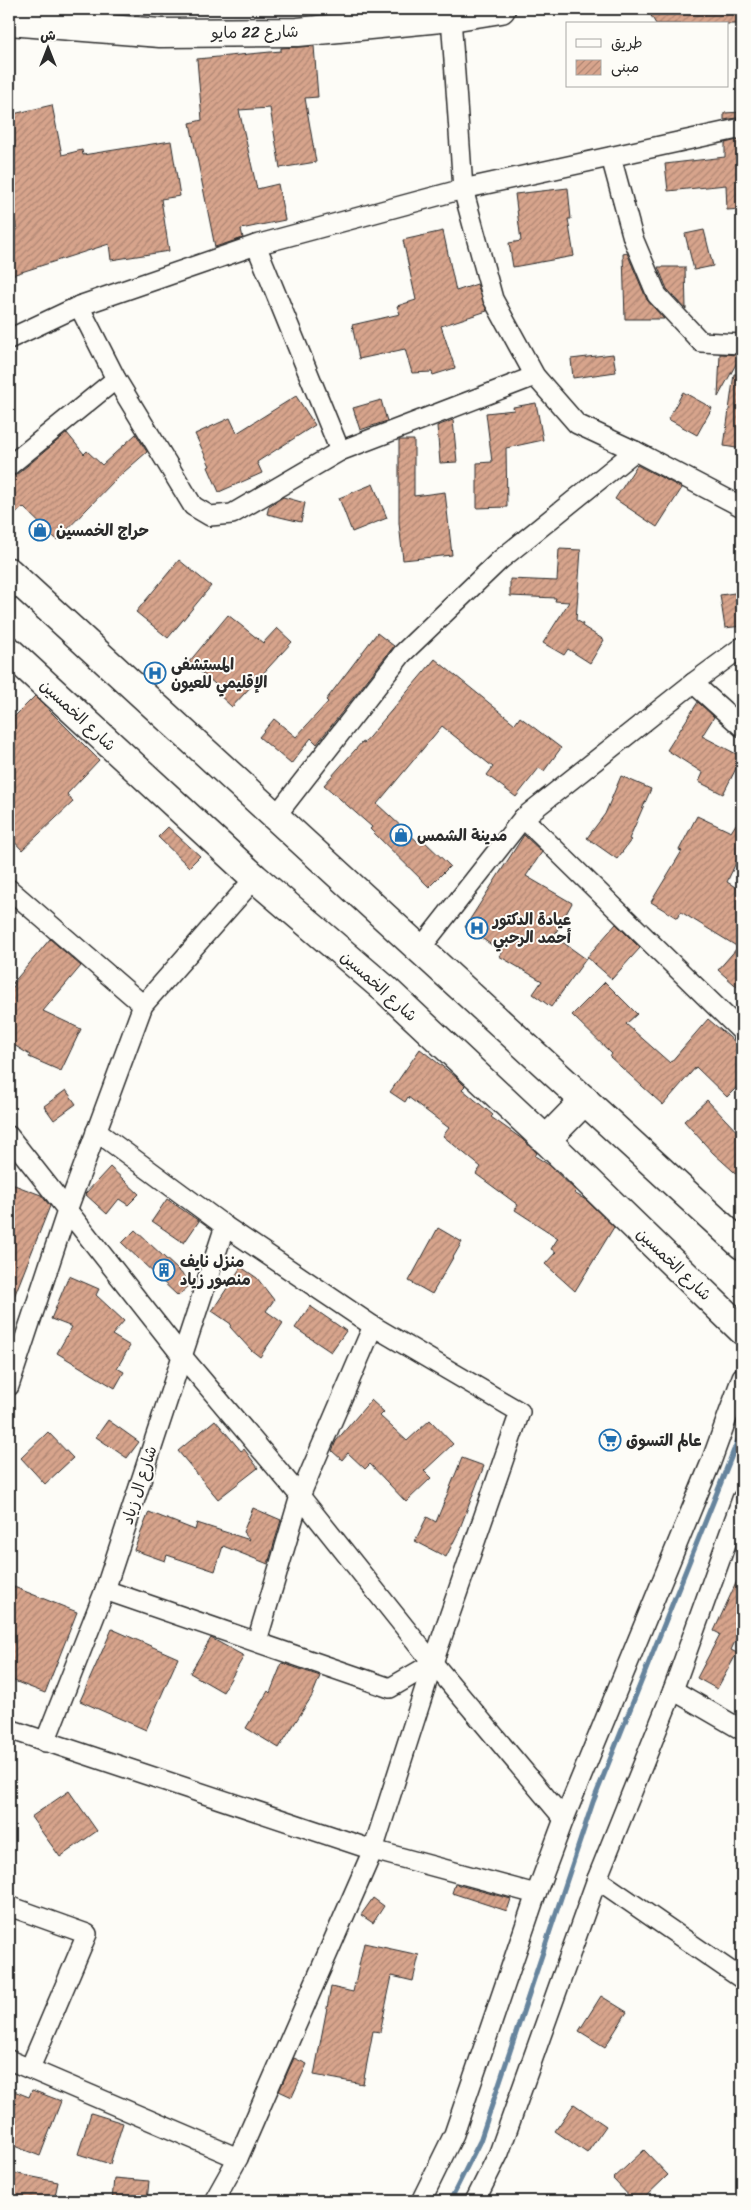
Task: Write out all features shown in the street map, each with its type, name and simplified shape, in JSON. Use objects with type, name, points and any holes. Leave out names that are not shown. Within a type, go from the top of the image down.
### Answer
[{"type":"main road","name":"شارع 22 مايو","points":[[9,21],[160,33],[298,32],[451,17],[501,9]]},
{"type":"main road","points":[[9,572],[742,1245]]},
{"type":"main road","name":"شارع الخمسين","points":[[9,651],[255,878],[386,990],[546,1140],[742,1330]]},
{"type":"main road","points":[[546,1140],[585,1100]]},
{"type":"street","points":[[451,17],[463,190],[493,299],[535,376],[577,424],[635,450],[742,507]]},
{"type":"street","points":[[9,339],[79,306],[256,244],[463,190],[742,128]]},
{"type":"street","points":[[611,157],[633,238],[657,295],[700,342],[742,344]]},
{"type":"street","points":[[256,244],[340,451]]},
{"type":"street","points":[[79,306],[116,379],[193,506],[210,516],[232,514],[340,451],[535,376]]},
{"type":"street","points":[[9,466],[116,379]]},
{"type":"street","points":[[274,817],[402,654],[500,560],[635,450]]},
{"type":"street","points":[[420,949],[523,818],[742,647]]},
{"type":"street","points":[[694,683],[742,727]]},
{"type":"street","points":[[523,818],[742,1032]]},
{"type":"street","points":[[9,1386],[68,1208],[143,1005],[255,878]]},
{"type":"street","points":[[9,891],[143,1005]]},
{"type":"street","points":[[96,1132],[225,1226],[373,1326],[520,1412],[433,1662],[373,1850],[238,2158],[214,2201]]},
{"type":"street","points":[[9,1136],[68,1208],[182,1356],[300,1496],[433,1662],[564,1819]]},
{"type":"street","name":"شارع ال زياد","points":[[45,1742],[105,1590],[225,1226]]},
{"type":"street","points":[[257,1641],[300,1496],[373,1326]]},
{"type":"street","points":[[421,2201],[454,2134],[536,1894],[564,1819],[710,1462],[742,1377]]},
{"type":"street","points":[[475,2201],[499,2153],[597,1879],[673,1690],[742,1499]]},
{"type":"street","points":[[105,1590],[390,1688],[433,1662]]},
{"type":"street","points":[[673,1690],[742,1730]]},
{"type":"street","points":[[9,1729],[373,1850],[536,1894]]},
{"type":"street","points":[[597,1879],[742,1978]]},
{"type":"street","points":[[9,1906],[87,1934],[30,2068]]},
{"type":"street","points":[[9,2060],[238,2158]]},
{"type":"building","points":[[647,9],[742,9],[742,24],[728,24],[728,22],[655,22]]},
{"type":"building","points":[[314,46],[318,97],[305,98],[316,162],[280,168],[270,108],[239,110],[257,189],[278,184],[285,220],[241,229],[243,238],[215,247],[190,123],[202,120],[197,59],[281,51],[281,48]]},
{"type":"building","points":[[52,105],[62,155],[82,150],[83,155],[171,141],[180,196],[161,199],[169,251],[111,260],[109,244],[9,276],[9,232],[17,230],[9,196],[9,115]]},
{"type":"building","points":[[742,112],[742,117],[724,120],[724,113]]},
{"type":"building","points":[[742,139],[742,209],[727,210],[726,185],[668,191],[665,164],[725,157],[725,143]]},
{"type":"building","points":[[568,188],[571,219],[568,219],[574,256],[513,267],[509,243],[521,241],[515,194]]},
{"type":"building","points":[[704,230],[713,266],[694,270],[685,234]]},
{"type":"building","points":[[443,231],[456,291],[477,284],[487,311],[441,326],[455,368],[433,375],[432,372],[412,373],[405,349],[359,359],[352,325],[400,314],[397,306],[416,300],[403,240]]},
{"type":"building","points":[[627,253],[647,300],[664,319],[625,319],[623,254]]},
{"type":"building","points":[[658,267],[685,267],[686,309],[667,289]]},
{"type":"building","points":[[613,354],[616,372],[573,378],[571,359]]},
{"type":"building","points":[[720,354],[741,355],[718,397]]},
{"type":"building","points":[[734,374],[742,374],[742,449],[724,446]]},
{"type":"building","points":[[683,392],[712,408],[697,435],[668,419]]},
{"type":"building","points":[[296,396],[315,425],[257,462],[262,473],[219,492],[208,467],[210,466],[195,434],[230,418],[237,433]]},
{"type":"building","points":[[381,400],[387,421],[360,430],[353,408]]},
{"type":"building","points":[[536,403],[543,440],[506,448],[507,507],[477,508],[477,463],[492,462],[486,413],[514,410],[513,407]]},
{"type":"building","points":[[453,420],[457,462],[440,463],[437,426]]},
{"type":"building","points":[[67,433],[84,454],[87,451],[102,465],[136,434],[147,452],[116,479],[57,540],[23,507],[9,520],[9,477],[16,475]]},
{"type":"building","points":[[399,440],[414,440],[414,496],[445,492],[452,555],[403,560],[399,523]]},
{"type":"building","points":[[637,465],[682,488],[657,527],[615,499]]},
{"type":"building","points":[[373,484],[387,518],[352,532],[339,498]]},
{"type":"building","points":[[283,497],[305,503],[301,522],[267,514],[269,506]]},
{"type":"building","points":[[559,549],[581,550],[576,620],[604,640],[590,663],[568,649],[564,655],[543,643],[569,602],[555,601],[556,598],[510,596],[510,579],[557,581]]},
{"type":"building","points":[[179,560],[211,586],[168,638],[136,612]]},
{"type":"building","points":[[742,592],[742,626],[725,628],[720,595]]},
{"type":"building","points":[[228,615],[263,643],[277,628],[292,642],[232,707],[217,693],[221,689],[189,662]]},
{"type":"building","points":[[377,633],[394,646],[317,744],[311,738],[291,764],[259,737],[274,719],[296,737],[328,702],[326,700]]},
{"type":"building","points":[[435,659],[515,724],[520,717],[561,748],[544,771],[539,768],[516,797],[487,775],[493,767],[442,726],[377,804],[418,842],[421,838],[450,866],[429,887],[370,829],[372,827],[324,785],[362,742],[364,743]]},
{"type":"building","points":[[35,696],[99,760],[67,794],[73,802],[22,850],[9,836],[9,722]]},
{"type":"building","points":[[698,702],[714,717],[702,736],[742,757],[723,794],[699,782],[703,773],[667,750]]},
{"type":"building","points":[[621,776],[651,789],[629,839],[631,840],[617,859],[587,838],[605,814]]},
{"type":"building","points":[[742,815],[742,850],[727,882],[742,891],[742,991],[718,970],[738,947],[681,912],[677,918],[651,902],[682,851],[679,850],[697,816],[731,832]]},
{"type":"building","points":[[168,827],[200,856],[189,867],[158,837]]},
{"type":"building","points":[[524,835],[542,852],[526,876],[572,903],[554,936],[586,959],[551,1007],[533,994],[542,981],[499,956],[502,952],[465,927]]},
{"type":"building","points":[[616,924],[640,948],[612,979],[587,957]]},
{"type":"building","points":[[50,939],[81,966],[43,1011],[81,1029],[61,1071],[29,1057],[30,1055],[9,1042],[9,994],[15,984],[13,983]]},
{"type":"building","points":[[605,982],[637,1014],[626,1024],[670,1063],[708,1019],[735,1042],[742,1043],[742,1082],[727,1097],[696,1067],[663,1105],[610,1057],[612,1054],[572,1015]]},
{"type":"building","points":[[420,1049],[456,1077],[465,1086],[462,1089],[493,1115],[491,1117],[522,1139],[537,1153],[535,1156],[549,1165],[576,1191],[574,1193],[586,1200],[614,1227],[575,1291],[545,1264],[556,1252],[551,1249],[558,1238],[515,1210],[518,1205],[476,1174],[481,1167],[443,1136],[449,1128],[408,1097],[405,1102],[390,1092]]},
{"type":"building","points":[[66,1090],[76,1104],[54,1120],[44,1106]]},
{"type":"building","points":[[707,1100],[742,1137],[742,1179],[713,1153],[684,1121]]},
{"type":"building","points":[[110,1167],[139,1194],[128,1205],[119,1199],[107,1214],[85,1194]]},
{"type":"building","points":[[9,1183],[41,1195],[50,1206],[10,1307]]},
{"type":"building","points":[[167,1199],[199,1221],[184,1243],[152,1221]]},
{"type":"building","points":[[438,1228],[462,1242],[432,1294],[409,1281]]},
{"type":"building","name":"منزل نايف منصور زياد","points":[[135,1230],[192,1283],[178,1296],[122,1243]]},
{"type":"building","points":[[241,1267],[257,1278],[274,1300],[266,1311],[283,1323],[260,1357],[230,1327],[231,1324],[212,1311]]},
{"type":"building","points":[[69,1276],[99,1289],[96,1295],[124,1321],[112,1335],[130,1346],[117,1368],[124,1372],[115,1388],[57,1353],[72,1327],[51,1319]]},
{"type":"building","points":[[310,1306],[346,1331],[331,1352],[295,1328]]},
{"type":"building","points":[[371,1400],[384,1412],[380,1416],[407,1441],[430,1420],[453,1444],[424,1471],[431,1478],[406,1502],[370,1464],[365,1469],[348,1453],[342,1460],[332,1451],[336,1441]]},
{"type":"building","points":[[108,1420],[139,1442],[127,1458],[96,1437]]},
{"type":"building","points":[[215,1420],[241,1451],[244,1449],[258,1468],[218,1499],[178,1451]]},
{"type":"building","points":[[48,1432],[73,1458],[45,1484],[21,1458]]},
{"type":"building","points":[[462,1458],[484,1466],[458,1533],[446,1557],[415,1541],[427,1517],[436,1522]]},
{"type":"building","points":[[253,1508],[281,1520],[268,1564],[223,1546],[215,1571],[167,1555],[165,1561],[134,1550],[149,1512],[195,1530],[197,1523],[250,1540],[243,1532]]},
{"type":"building","points":[[742,1570],[742,1627],[731,1650],[737,1653],[717,1689],[697,1678],[720,1634],[714,1631]]},
{"type":"building","points":[[9,1585],[77,1612],[45,1693],[9,1679]]},
{"type":"building","points":[[112,1629],[178,1658],[146,1730],[80,1701]]},
{"type":"building","points":[[211,1638],[244,1656],[223,1692],[190,1673]]},
{"type":"building","points":[[282,1663],[320,1676],[312,1696],[279,1748],[246,1728],[268,1691],[270,1693]]},
{"type":"building","points":[[69,1791],[97,1831],[60,1857],[31,1817]]},
{"type":"building","points":[[455,1884],[511,1899],[507,1911],[452,1893]]},
{"type":"building","points":[[373,1898],[384,1906],[373,1923],[361,1915]]},
{"type":"building","points":[[364,1943],[419,1955],[413,1981],[392,1976],[380,2032],[373,2031],[363,2084],[314,2075],[331,1987],[353,1992]]},
{"type":"building","points":[[601,1996],[627,2012],[605,2047],[579,2031]]},
{"type":"building","points":[[294,2058],[307,2064],[292,2097],[279,2091]]},
{"type":"building","points":[[9,2089],[29,2097],[32,2090],[61,2101],[40,2156],[9,2144]]},
{"type":"building","points":[[574,2104],[606,2126],[587,2153],[555,2131]]},
{"type":"building","points":[[91,2113],[123,2123],[110,2164],[78,2154]]},
{"type":"building","points":[[644,2150],[668,2175],[641,2201],[634,2201],[613,2179]]},
{"type":"building","points":[[13,2173],[58,2182],[54,2201],[9,2201]]},
{"type":"building","points":[[114,2178],[149,2181],[147,2201],[112,2201]]},
{"type":"waterway","points":[[450,2201],[480,2141],[593,1802],[742,1430]]},
{"type":"place","name":"حراج الخمسين","points":[[40,530]]},
{"type":"place","name":"المستشفى الإقليمي للعيون","points":[[155,673]]},
{"type":"place","name":"مدينة الشمس","points":[[401,835]]},
{"type":"place","name":"عيادة الدكتور أحمد الرحبي","points":[[477,928]]},
{"type":"place","name":"منزل نايف منصور زياد","points":[[164,1270]]},
{"type":"place","name":"عالم التسوق","points":[[610,1440]]}]
